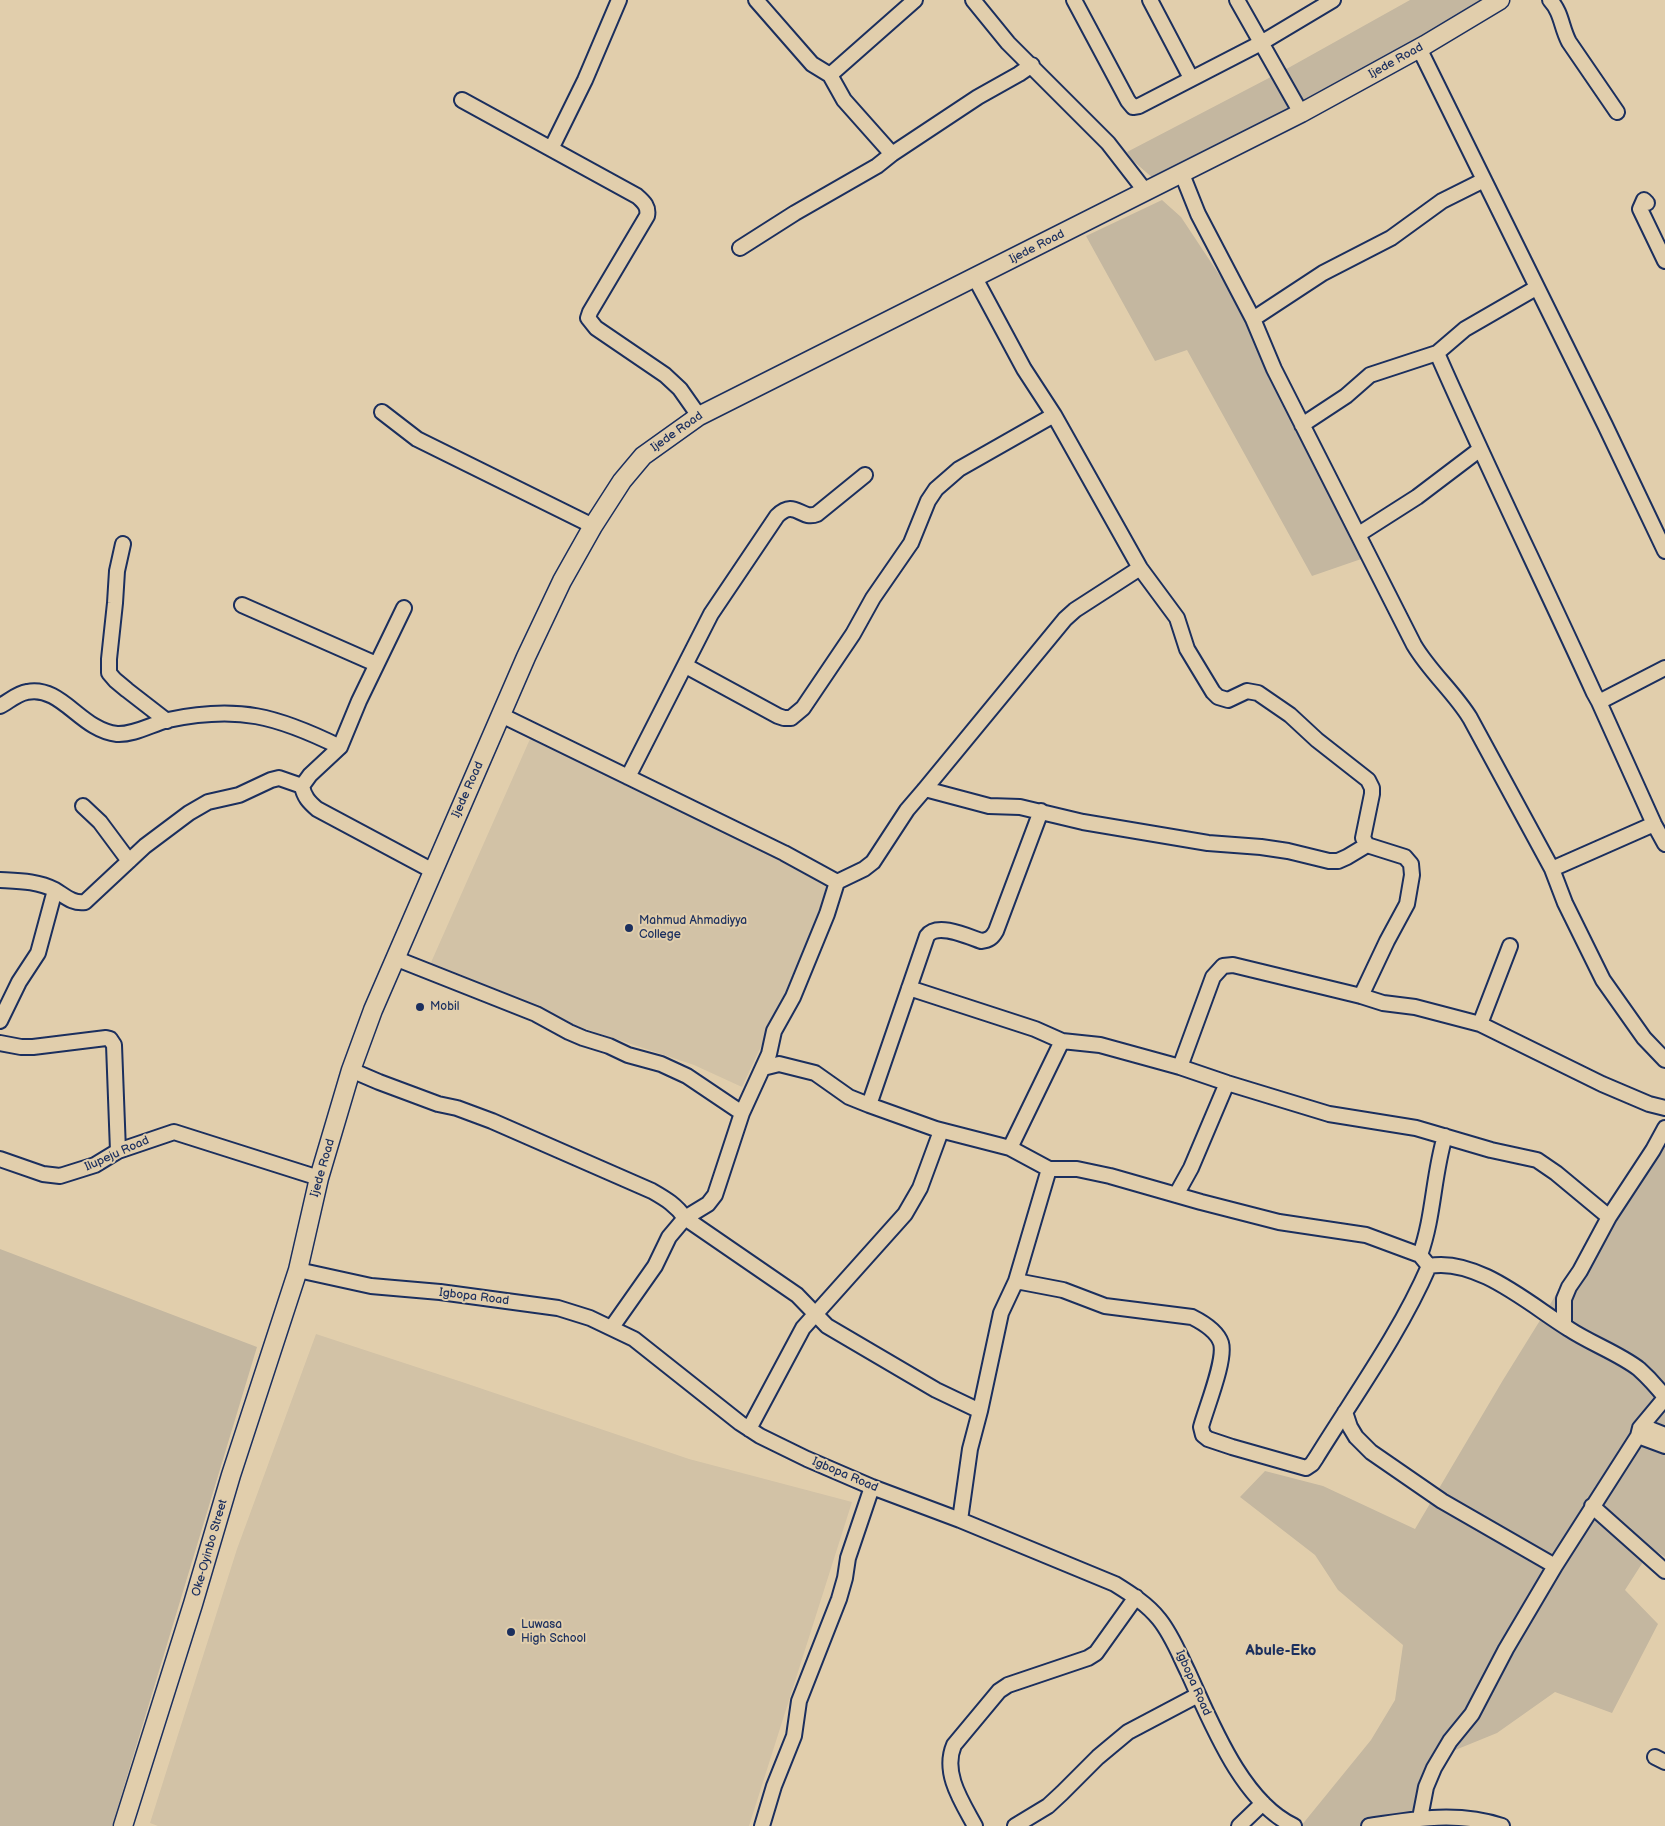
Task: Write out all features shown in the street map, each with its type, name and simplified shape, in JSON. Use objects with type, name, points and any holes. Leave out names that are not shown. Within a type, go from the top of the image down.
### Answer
[{"type":"main road","name":"Ijede Road","points":[[298,1270],[319,1178],[351,1070],[373,1010],[397,959],[501,715],[562,580],[622,481],[643,456],[699,416],[1301,113],[1419,48],[1500,0]]},
{"type":"main road","name":"Oke-Oyinbo Street","points":[[123,1826],[193,1604],[242,1439],[298,1270]]},
{"type":"street","points":[[551,149],[585,80],[618,0]]},
{"type":"street","points":[[756,0],[812,64],[830,75],[844,100],[892,154]]},
{"type":"street","points":[[830,75],[915,0]]},
{"type":"street","points":[[973,0],[1008,43],[1108,143],[1146,192]]},
{"type":"street","points":[[1074,0],[1133,107],[1139,106],[1261,43],[1326,2]]},
{"type":"street","points":[[1150,0],[1191,78]]},
{"type":"street","points":[[1237,0],[1301,113]]},
{"type":"street","points":[[1550,0],[1558,11],[1564,33],[1569,42],[1616,112]]},
{"type":"street","points":[[1419,48],[1665,551]]},
{"type":"street","points":[[740,248],[795,213],[877,166],[978,97],[1032,65]]},
{"type":"street","points":[[462,100],[637,196],[645,204],[648,210],[647,216],[588,318],[596,328],[665,375],[680,388],[699,416]]},
{"type":"street","points":[[1182,174],[1198,214],[1252,319],[1302,426],[1359,534],[1414,645],[1425,662],[1460,701],[1552,870],[1565,903],[1603,980],[1644,1038],[1665,1060]]},
{"type":"street","points":[[1252,319],[1323,273],[1391,238],[1442,201],[1484,180]]},
{"type":"street","points":[[1647,203],[1644,200],[1640,208],[1665,261]]},
{"type":"street","points":[[975,278],[1024,369],[1054,415],[1140,568],[1174,613],[1187,649],[1212,692],[1218,697],[1228,700],[1247,691],[1258,693],[1290,715],[1317,740],[1368,780],[1372,794],[1363,838],[1367,845],[1405,857],[1412,864],[1412,875],[1407,904],[1387,941],[1362,996]]},
{"type":"street","points":[[1302,426],[1346,396],[1370,375],[1437,353],[1465,329],[1536,288]]},
{"type":"street","points":[[1437,353],[1479,450],[1665,844]]},
{"type":"street","points":[[382,412],[417,438],[593,526]]},
{"type":"street","points":[[686,666],[778,716],[791,718],[803,708],[852,634],[872,598],[911,543],[928,501],[936,489],[959,469],[1054,415]]},
{"type":"street","points":[[1359,534],[1417,497],[1479,450]]},
{"type":"street","points":[[628,777],[711,614],[777,516],[790,508],[807,515],[817,514],[865,475]]},
{"type":"street","points":[[123,544],[117,571],[109,659],[110,672],[115,680],[167,720]]},
{"type":"street","points":[[774,1059],[774,1031],[793,997],[827,914],[837,882],[874,862],[907,810],[1065,619],[1075,610],[1140,568]]},
{"type":"street","points":[[242,606],[376,664]]},
{"type":"street","points":[[404,608],[376,664],[340,747],[310,775],[302,786],[308,801],[317,809],[433,871]]},
{"type":"street","points":[[1599,702],[1665,668]]},
{"type":"street","points":[[0,706],[26,692],[54,695],[90,724],[116,734],[126,733],[167,720],[232,713],[259,716],[299,728],[340,747]]},
{"type":"street","points":[[501,715],[784,853],[837,882]]},
{"type":"street","points":[[0,880],[42,884],[73,901],[85,902],[145,846],[190,812],[208,802],[239,795],[279,778],[302,786]]},
{"type":"street","points":[[925,789],[989,806],[1020,807],[1084,822],[1208,843],[1288,851],[1329,861],[1338,861],[1367,845]]},
{"type":"street","points":[[83,806],[100,822],[129,861]]},
{"type":"street","points":[[869,1105],[927,936],[936,929],[981,941],[992,938],[1041,811]]},
{"type":"street","points":[[1552,870],[1654,824]]},
{"type":"street","points":[[0,1020],[19,982],[38,953],[55,890]]},
{"type":"street","points":[[1480,1024],[1510,946]]},
{"type":"street","points":[[397,959],[536,1014],[569,1032],[609,1046],[628,1056],[661,1064],[687,1076],[742,1113]]},
{"type":"street","points":[[1180,1067],[1213,977],[1223,966],[1233,964],[1383,1003],[1414,1007],[1480,1024],[1602,1084],[1649,1104],[1665,1108]]},
{"type":"street","points":[[909,988],[1035,1029],[1062,1041],[1100,1045],[1180,1067],[1227,1084],[1329,1114],[1416,1128],[1491,1150],[1537,1160],[1556,1173],[1609,1217]]},
{"type":"street","points":[[0,1043],[32,1047],[110,1039],[114,1045],[118,1151]]},
{"type":"street","points":[[1010,1148],[1062,1041]]},
{"type":"street","points":[[612,1327],[655,1266],[669,1237],[685,1218],[708,1204],[715,1194],[742,1113],[763,1068],[774,1059]]},
{"type":"street","points":[[774,1059],[815,1074],[849,1097],[941,1130],[1010,1148],[1049,1169],[1077,1169],[1110,1176],[1279,1222],[1366,1235],[1424,1260],[1456,1266],[1484,1276],[1513,1292],[1564,1326],[1637,1368],[1652,1382],[1665,1398],[1639,1432],[1592,1506],[1506,1649],[1472,1714],[1450,1741],[1434,1768],[1426,1787],[1420,1818]]},
{"type":"street","points":[[351,1070],[438,1104],[457,1108],[484,1118],[652,1191],[678,1208],[685,1218],[797,1295],[827,1326],[936,1390],[980,1411]]},
{"type":"street","points":[[1176,1195],[1191,1168],[1227,1084]]},
{"type":"street","points":[[1564,1326],[1563,1310],[1567,1293],[1609,1217],[1653,1150],[1665,1128]]},
{"type":"street","points":[[749,1429],[803,1328],[905,1214],[920,1188],[941,1130]]},
{"type":"street","name":"Ilupeju Road","points":[[0,1159],[43,1174],[60,1176],[95,1166],[118,1151],[174,1132],[319,1178]]},
{"type":"street","points":[[1016,1281],[1063,1290],[1105,1306],[1192,1317],[1202,1322],[1220,1342],[1222,1358],[1201,1427],[1203,1435],[1208,1439],[1306,1468],[1312,1464],[1345,1412],[1401,1320],[1421,1283],[1438,1159],[1445,1136]]},
{"type":"street","points":[[960,1520],[970,1449],[1001,1313],[1016,1281],[1049,1169]]},
{"type":"street","name":"Igbopa Road","points":[[298,1270],[371,1286],[440,1292],[558,1308],[582,1315],[612,1327],[634,1339],[749,1429],[807,1460],[1115,1584],[1136,1597],[1159,1619],[1175,1642],[1198,1695],[1229,1758],[1245,1782],[1263,1803],[1294,1826]]},
{"type":"street","points":[[1656,1410],[1665,1429]]},
{"type":"street","points":[[1345,1412],[1356,1437],[1371,1452],[1442,1501],[1555,1566]]},
{"type":"street","points":[[1639,1432],[1650,1429],[1665,1435]]},
{"type":"street","points":[[1639,1432],[1665,1446]]},
{"type":"street","points":[[762,1826],[774,1786],[794,1736],[799,1701],[839,1599],[848,1558],[872,1487]]},
{"type":"street","points":[[1592,1506],[1665,1571]]},
{"type":"street","points":[[975,1826],[954,1786],[950,1768],[950,1756],[954,1745],[999,1691],[1008,1685],[1088,1658],[1096,1653],[1136,1597]]},
{"type":"street","points":[[1015,1826],[1048,1806],[1106,1750],[1128,1732],[1198,1695]]},
{"type":"street","points":[[1239,1826],[1263,1803]]},
{"type":"street","points":[[1369,1826],[1420,1818],[1452,1817],[1478,1820],[1502,1826]]},
{"type":"shaded area","points":[[1410,0],[1484,0],[1395,54],[1164,177],[1154,179],[1132,160],[1127,152],[1290,67]]},
{"type":"shaded area","points":[[1162,200],[1181,217],[1234,297],[1367,557],[1312,576],[1187,350],[1155,361],[1086,236]]},
{"type":"shaded area","name":"Mahmud Ahmadiyya College","points":[[530,739],[784,857],[826,883],[828,890],[794,976],[742,1087],[694,1065],[562,1021],[429,967]]},
{"type":"shaded area","points":[[1665,1119],[1665,1557],[1652,1548],[1625,1590],[1658,1624],[1612,1713],[1555,1692],[1497,1733],[1443,1755],[1418,1826],[1301,1826],[1371,1740],[1395,1700],[1403,1645],[1338,1590],[1315,1555],[1240,1497],[1265,1471],[1323,1486],[1415,1529],[1503,1380]]},
{"type":"shaded area","points":[[0,1249],[257,1347],[112,1826],[0,1826]]},
{"type":"shaded area","name":"Luwasa High School","points":[[316,1334],[689,1459],[852,1502],[749,1826],[158,1826],[150,1823],[237,1549]]},
{"type":"place","name":"Mahmud Ahmadiyya College","points":[[629,928]]},
{"type":"place","name":"Mobil","points":[[420,1007]]},
{"type":"place","name":"Luwasa High School","points":[[511,1632]]},
{"type":"district","name":"Abule-Eko","points":[[1281,1651]]}]
